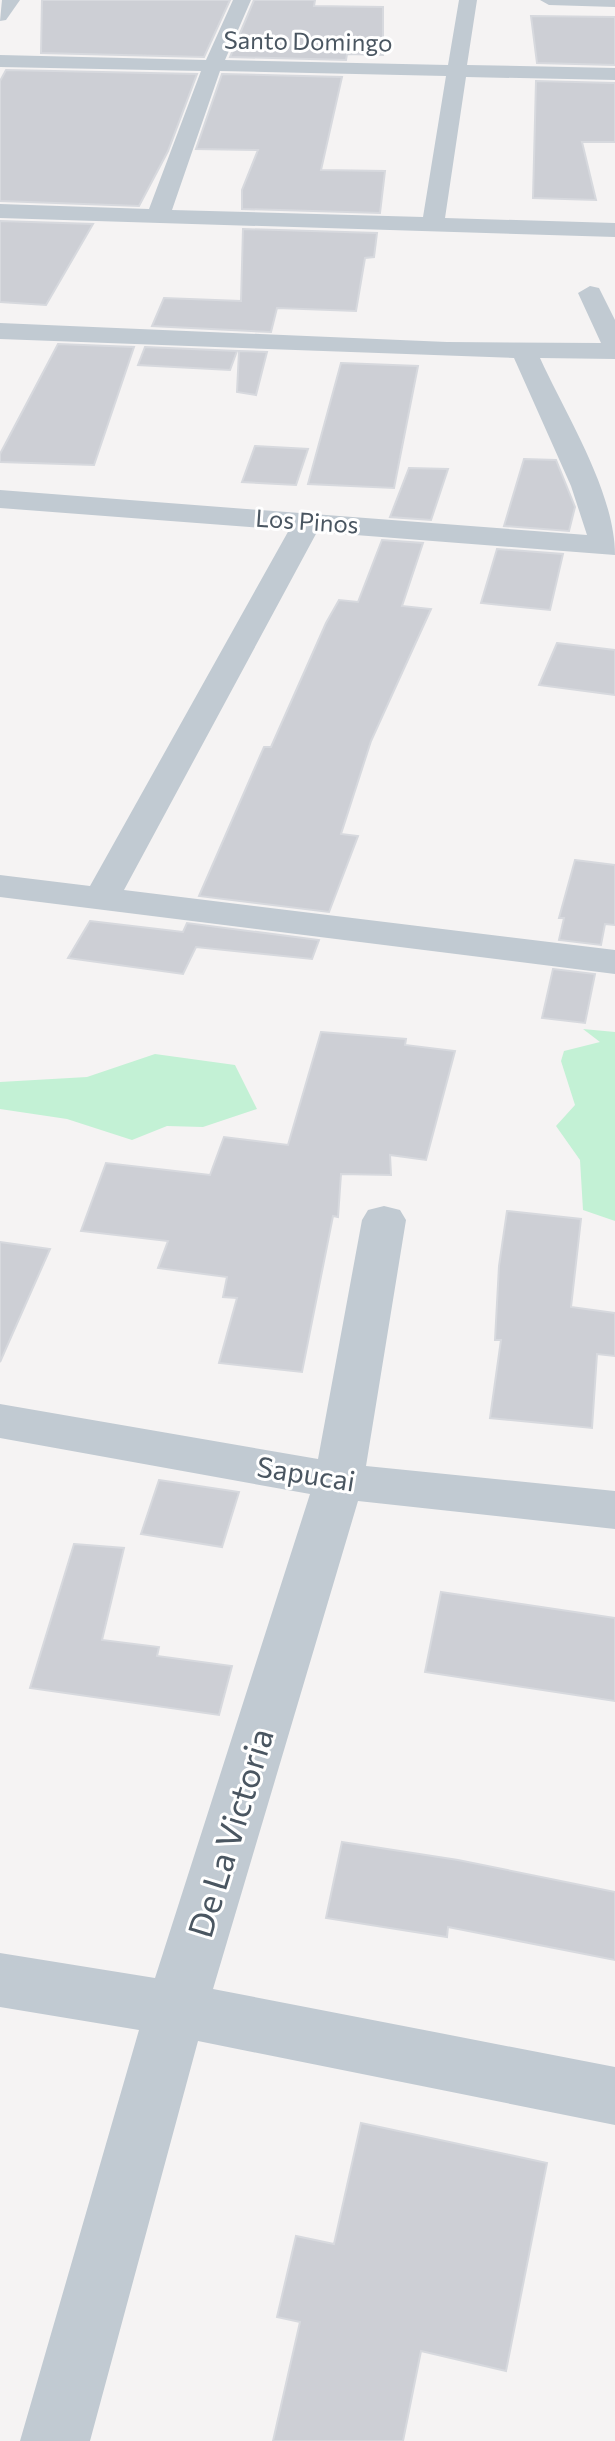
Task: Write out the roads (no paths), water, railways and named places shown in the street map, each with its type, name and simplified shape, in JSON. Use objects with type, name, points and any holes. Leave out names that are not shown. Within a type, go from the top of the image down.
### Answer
[{"type":"street","points":[[0,16],[11,0]]},
{"type":"street","points":[[158,216],[213,65],[242,0]]},
{"type":"street","points":[[433,223],[468,0]]},
{"type":"street","points":[[549,0],[615,2]]},
{"type":"street","name":"Santo Domingo","points":[[0,61],[615,74]]},
{"type":"street","points":[[0,211],[615,230]]},
{"type":"street","points":[[0,331],[524,351],[615,349],[590,293]]},
{"type":"street","points":[[0,485],[608,539],[524,351]]},
{"type":"street","name":"Los Pinos","points":[[0,499],[308,522],[608,539]]},
{"type":"street","points":[[100,901],[308,522]]},
{"type":"street","points":[[0,886],[100,901],[615,962]]},
{"type":"street","name":"De La Victoria","points":[[55,2441],[176,2009],[339,1481],[384,1220]]},
{"type":"street","name":"Sapucai","points":[[0,1421],[339,1481],[615,1510]]},
{"type":"street","points":[[0,1980],[176,2009],[615,2096]]}]
